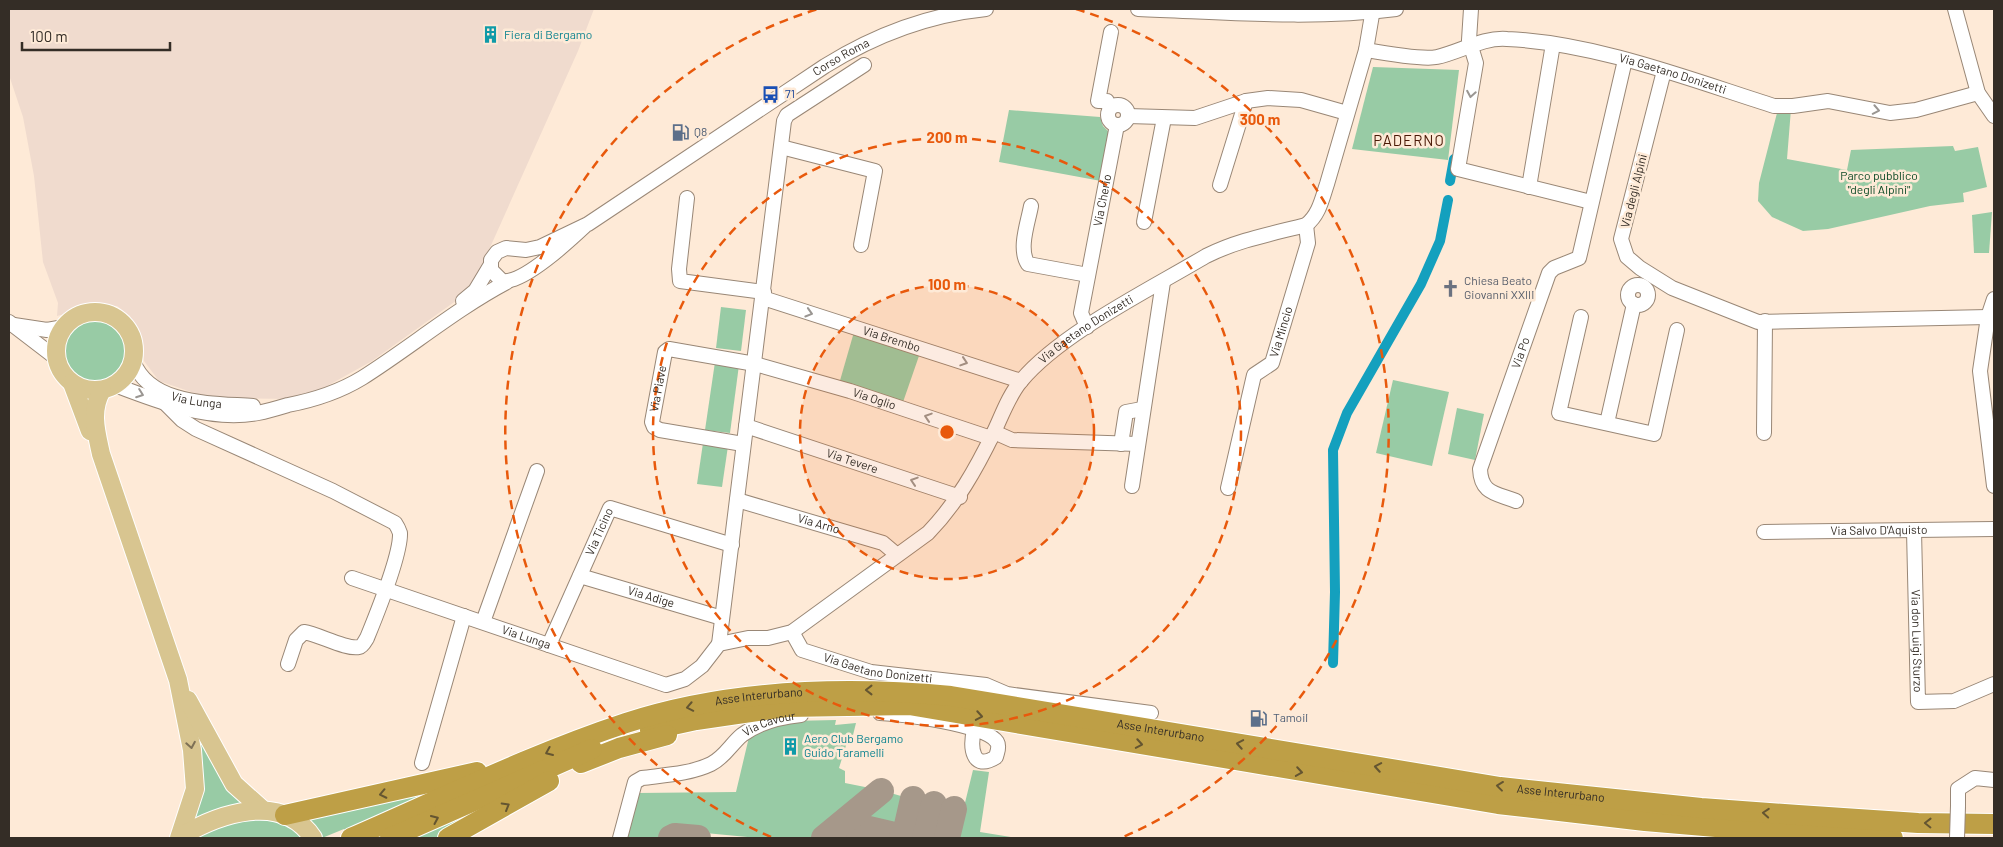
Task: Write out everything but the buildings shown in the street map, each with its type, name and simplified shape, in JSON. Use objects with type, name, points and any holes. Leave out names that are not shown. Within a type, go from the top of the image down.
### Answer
[{"type":"highway","name":"Asse Interurbano","points":[[351,838],[578,740],[628,722],[680,709],[739,698],[781,693],[876,690],[951,696],[1500,787],[1798,815],[1918,823],[1994,824]]},
{"type":"highway","name":"Asse Interurbano","points":[[390,838],[617,740],[656,728],[751,712],[815,706],[908,705],[1498,804],[1645,821],[1797,834],[1893,838]]},
{"type":"highway","points":[[448,838],[583,762],[618,748],[736,720],[751,712]]},
{"type":"highway","points":[[285,815],[460,778],[498,766],[516,767]]},
{"type":"main road","name":"Via Lunga","points":[[64,327],[72,320],[88,313],[110,315],[122,322],[130,332],[134,345],[133,361]]},
{"type":"main road","points":[[56,358],[57,342],[64,327]]},
{"type":"main road","name":"Via Lunga","points":[[56,358],[63,374],[72,382],[84,388],[109,387]]},
{"type":"main road","points":[[101,454],[94,416],[95,402],[109,387],[128,373],[133,361]]},
{"type":"main road","points":[[72,382],[89,429],[101,454],[178,680],[192,750],[195,789],[180,838]]},
{"type":"main road","points":[[178,680],[234,784],[263,810]]},
{"type":"main road","points":[[180,838],[218,818],[242,811],[263,810],[285,815],[310,832],[313,838]]},
{"type":"street","name":"Corso Roma","points":[[490,266],[492,257],[500,250],[510,248],[516,251],[540,247],[586,225],[853,49],[884,34],[924,20],[986,9]]},
{"type":"street","points":[[1138,9],[1285,15],[1396,9]]},
{"type":"street","points":[[1471,9],[1469,40],[1476,63],[1458,169],[1591,202]]},
{"type":"street","points":[[1955,9],[1978,93],[1994,116]]},
{"type":"street","points":[[1306,225],[1316,216],[1320,204],[1366,50],[1373,10]]},
{"type":"street","points":[[1111,32],[1098,101],[1107,101],[1110,108],[1108,119],[1117,125],[1122,125],[1128,116]]},
{"type":"street","name":"Via Gaetano Donizetti","points":[[1366,50],[1436,57],[1504,38],[1553,44],[1625,60],[1774,106],[1793,106],[1828,101],[1890,113],[1916,110],[1978,93]]},
{"type":"street","points":[[1530,187],[1553,44]]},
{"type":"street","name":"Via Po","points":[[1516,501],[1486,489],[1481,481],[1480,469],[1549,273],[1554,268],[1579,258],[1625,60]]},
{"type":"street","points":[[719,644],[784,121],[787,115],[864,65]]},
{"type":"street","name":"Via degli Alpini","points":[[1664,71],[1621,239],[1627,257],[1640,268],[1672,288],[1721,309],[1758,322],[1988,317]]},
{"type":"street","points":[[1128,116],[1195,118],[1246,101],[1268,98],[1301,100],[1347,113]]},
{"type":"street","points":[[1220,185],[1246,101]]},
{"type":"street","points":[[1110,108],[1119,104],[1124,107],[1128,116]]},
{"type":"street","points":[[1144,222],[1164,118]]},
{"type":"street","name":"Via Cherio","points":[[1087,327],[1081,313],[1117,125]]},
{"type":"street","points":[[781,147],[875,171],[862,245]]},
{"type":"street","points":[[687,198],[679,269],[680,280],[763,295]]},
{"type":"street","points":[[1031,206],[1024,249],[1028,264],[1088,275]]},
{"type":"street","name":"Corso Roma","points":[[514,279],[556,252],[586,225]]},
{"type":"street","name":"Via Gaetano Donizetti","points":[[719,644],[748,638],[768,638],[792,632],[896,554],[928,533],[960,497],[1021,381],[1043,359],[1087,327],[1225,247],[1253,237],[1306,225]]},
{"type":"street","name":"Via Mincio","points":[[1228,488],[1254,375],[1272,363],[1308,243],[1306,225]]},
{"type":"street","points":[[490,266],[497,278],[514,279],[523,260],[516,251]]},
{"type":"street","name":"Via Lunga","points":[[429,331],[475,291],[490,266]]},
{"type":"street","name":"Via Lunga","points":[[109,387],[189,410],[243,415],[314,399],[346,386],[429,331],[514,279]]},
{"type":"street","points":[[1132,486],[1142,409],[1163,282]]},
{"type":"street","points":[[1607,423],[1634,304],[1628,295],[1635,286],[1646,288],[1648,294],[1672,288]]},
{"type":"street","name":"Via Brembo","points":[[763,295],[1021,381]]},
{"type":"street","points":[[1994,299],[1988,317],[1980,371],[1994,486]]},
{"type":"street","points":[[1581,317],[1559,413],[1654,434],[1677,330]]},
{"type":"street","points":[[1764,433],[1765,321]]},
{"type":"street","name":"Via Lunga","points":[[12,324],[47,330],[64,327]]},
{"type":"street","name":"Via Lunga","points":[[12,324],[56,358]]},
{"type":"street","name":"Via Piave","points":[[743,444],[660,430],[654,427],[652,422],[665,352],[669,349],[755,364]]},
{"type":"street","name":"Via Lunga","points":[[133,361],[146,383],[173,396],[199,401],[276,408]]},
{"type":"street","name":"Via Oglio","points":[[755,364],[1012,440],[1138,444]]},
{"type":"street","name":"Via Lunga","points":[[165,403],[174,414],[191,425],[395,523],[400,533],[398,547],[368,638],[359,647],[350,647],[304,632],[296,640],[288,664]]},
{"type":"street","points":[[1121,444],[1126,412],[1142,409]]},
{"type":"street","name":"Via Lunga","points":[[189,410],[191,425]]},
{"type":"street","name":"Via Tevere","points":[[746,426],[960,497]]},
{"type":"street","points":[[484,622],[537,471]]},
{"type":"street","name":"Via Arno","points":[[737,500],[883,543],[896,554]]},
{"type":"street","name":"Via Ticino","points":[[550,645],[610,508],[732,545]]},
{"type":"street","name":"Via Salvo D'Aquisto","points":[[1764,532],[1994,529]]},
{"type":"street","name":"Via don Luigi Sturzo","points":[[1914,531],[1918,702],[1954,701],[1994,684]]},
{"type":"street","name":"Via Adige","points":[[580,576],[722,618]]},
{"type":"street","name":"Via Lunga","points":[[352,578],[666,684],[685,678],[702,666],[719,644]]},
{"type":"street","points":[[422,763],[464,616]]},
{"type":"street","name":"Via Gaetano Donizetti","points":[[792,632],[802,650],[871,672],[986,685],[1007,694],[1151,713]]},
{"type":"street","name":"Via Cavour","points":[[620,838],[631,791],[635,782],[642,778],[694,770],[711,763],[726,753],[742,735],[787,716],[882,714],[938,720],[974,730]]},
{"type":"street","points":[[1957,838],[1958,789],[1976,778],[1994,780]]},
{"type":"shaded area","name":"Fiera di Bergamo","points":[[9,9],[594,9],[578,51],[471,290],[372,361],[320,390],[290,399],[209,398],[159,381],[144,361],[138,334],[130,316],[117,306],[96,306],[57,316],[58,303],[43,262],[34,176],[23,117],[9,75]]},
{"type":"green space","points":[[1373,67],[1459,70],[1448,160],[1352,149]]},
{"type":"green space","name":"Parco pubblico \"degli Alpini\"","points":[[1791,109],[1787,159],[1847,170],[1851,150],[1953,146],[1955,151],[1978,147],[1987,187],[1963,193],[1964,202],[1930,206],[1828,229],[1803,231],[1772,217],[1758,201],[1759,183],[1777,113]]},
{"type":"green space","points":[[1009,110],[1100,117],[1103,126],[1110,133],[1101,181],[999,162]]},
{"type":"green space","points":[[1992,212],[1989,253],[1974,253],[1972,215]]},
{"type":"green space","points":[[721,307],[746,310],[741,351],[716,348]]},
{"type":"green space","points":[[90,318],[102,318],[119,327],[126,338],[128,350],[126,362],[119,373],[102,382],[90,382],[78,377],[69,368],[64,356],[64,344],[69,332],[78,323]]},
{"type":"green space","points":[[854,332],[920,353],[902,405],[839,384]]},
{"type":"green space","points":[[715,362],[739,365],[730,433],[705,430]]},
{"type":"green space","points":[[1393,380],[1449,392],[1432,466],[1376,453]]},
{"type":"green space","points":[[1457,408],[1484,414],[1475,460],[1448,454]]},
{"type":"green space","points":[[703,443],[728,446],[722,487],[697,484]]},
{"type":"green space","points":[[836,720],[835,725],[856,723],[852,739],[848,739],[839,768],[845,771],[845,783],[875,789],[815,838],[758,838],[663,829],[661,838],[625,838],[637,793],[736,792],[749,737],[790,721]]},
{"type":"green space","points":[[195,725],[247,805],[193,822]]},
{"type":"green space","points":[[973,770],[989,772],[980,832],[1017,838],[952,838],[959,810],[963,811]]},
{"type":"green space","points":[[461,783],[346,832],[344,829],[322,838],[308,818]]},
{"type":"green space","points":[[887,792],[908,798],[902,824],[893,830],[854,820]]},
{"type":"green space","points":[[508,795],[441,838],[408,838]]},
{"type":"green space","points":[[919,800],[929,803],[922,830],[914,835],[910,834]]},
{"type":"green space","points":[[939,805],[949,808],[941,835],[930,838]]},
{"type":"green space","points":[[257,819],[270,820],[282,824],[302,838],[193,838],[228,823]]},
{"type":"green space","points":[[845,829],[884,838],[833,838]]},
{"type":"waterway","points":[[1450,181],[1454,159]]},
{"type":"waterway","points":[[1333,663],[1335,592],[1333,450],[1347,413],[1421,284],[1440,241],[1448,200]]},
{"type":"taxiway","points":[[824,838],[881,791]]},
{"type":"taxiway","points":[[902,837],[905,834],[913,799]]},
{"type":"taxiway","points":[[925,838],[934,804]]},
{"type":"taxiway","points":[[947,838],[954,809]]},
{"type":"taxiway","points":[[843,823],[907,838]]},
{"type":"taxiway","points":[[671,838],[675,836],[698,838]]},
{"type":"place","name":"Fiera di Bergamo","points":[[490,35]]},
{"type":"place","name":"71","points":[[771,94]]},
{"type":"place","name":"Q8","points":[[680,132]]},
{"type":"place","name":"Chiesa Beato Giovanni XXIII","points":[[1450,288]]},
{"type":"place","name":"Tamoil","points":[[1259,718]]},
{"type":"place","name":"Aero Club Bergamo Guido Taramelli","points":[[790,746]]},
{"type":"district","name":"PADERNO","points":[[1409,141]]}]
